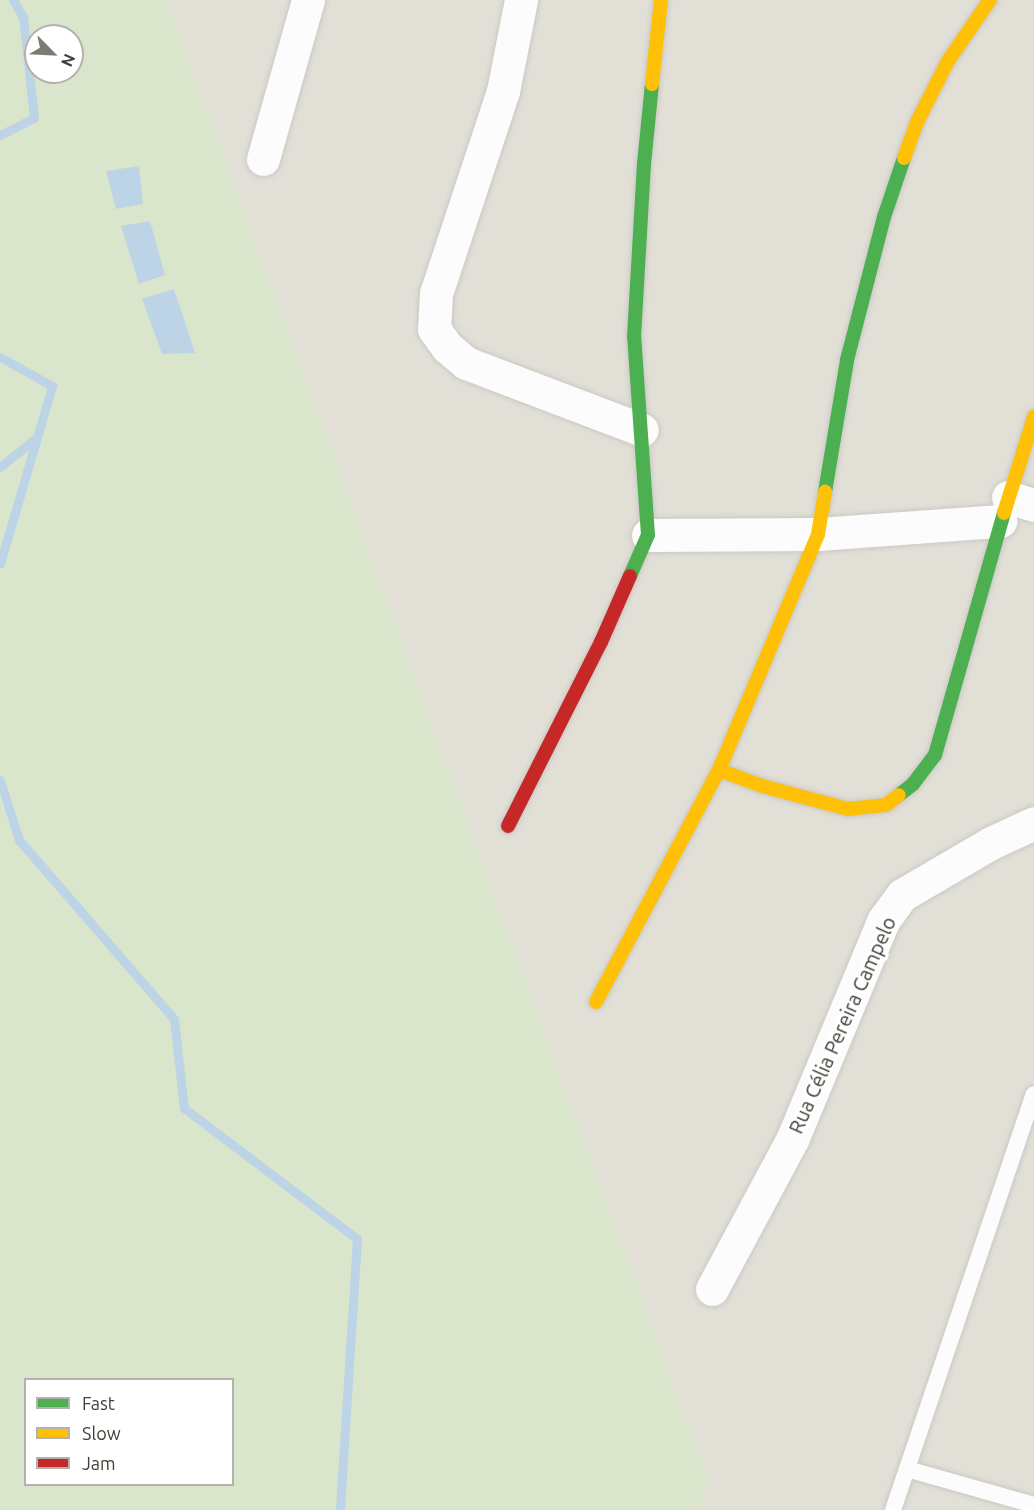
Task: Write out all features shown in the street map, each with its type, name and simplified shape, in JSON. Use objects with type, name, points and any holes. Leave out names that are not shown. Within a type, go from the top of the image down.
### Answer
[{"type":"street","points":[[262,159],[308,0]]},
{"type":"street","points":[[521,0],[503,91],[436,293],[434,329],[447,347],[466,363],[642,430]]},
{"type":"street","points":[[508,826],[601,642],[648,535],[634,337],[644,164],[661,0]]},
{"type":"street","points":[[596,1002],[719,770],[818,534],[847,360],[884,218],[917,122],[932,91],[990,0]]},
{"type":"street","points":[[719,770],[762,786],[848,809],[886,806],[913,784],[935,755],[1014,508],[1034,417]]},
{"type":"street","points":[[648,535],[818,534],[1014,508]]},
{"type":"street","name":"Rua Célia Pereira Campelo","points":[[712,1289],[792,1140],[883,921],[902,895],[991,843],[1034,823]]},
{"type":"lane","points":[[893,1510],[1034,1094]]},
{"type":"lane","points":[[907,1469],[1034,1505]]},
{"type":"shaded area","points":[[167,0],[1034,0],[1034,1510],[698,1510],[708,1480]]},
{"type":"green space","points":[[0,0],[167,0],[708,1480],[698,1510],[0,1510]]},
{"type":"water","points":[[139,166],[143,204],[116,209],[106,171]]},
{"type":"water","points":[[150,221],[165,275],[139,284],[121,226]]},
{"type":"water","points":[[174,289],[195,353],[162,354],[142,299]]},
{"type":"waterway","points":[[0,135],[34,118],[23,17],[13,0]]},
{"type":"waterway","points":[[0,357],[52,386],[0,564]]},
{"type":"waterway","points":[[0,467],[37,437]]},
{"type":"waterway","points":[[0,780],[19,840],[174,1019],[184,1108],[357,1239],[340,1510]]},
{"type":"traffic: fast","points":[[630,576],[648,535],[634,337],[644,164],[652,84]]},
{"type":"traffic: fast","points":[[825,492],[847,360],[884,217],[904,158]]},
{"type":"traffic: fast","points":[[899,795],[913,784],[935,755],[1004,513]]},
{"type":"traffic: slow","points":[[652,84],[661,0]]},
{"type":"traffic: slow","points":[[904,158],[917,122],[948,61],[990,0]]},
{"type":"traffic: slow","points":[[1004,513],[1034,417]]},
{"type":"traffic: slow","points":[[719,770],[818,534],[825,492]]},
{"type":"traffic: slow","points":[[596,1002],[719,770],[762,786],[848,809],[886,805],[899,795]]},
{"type":"traffic: jam","points":[[508,826],[601,642],[630,576]]}]
